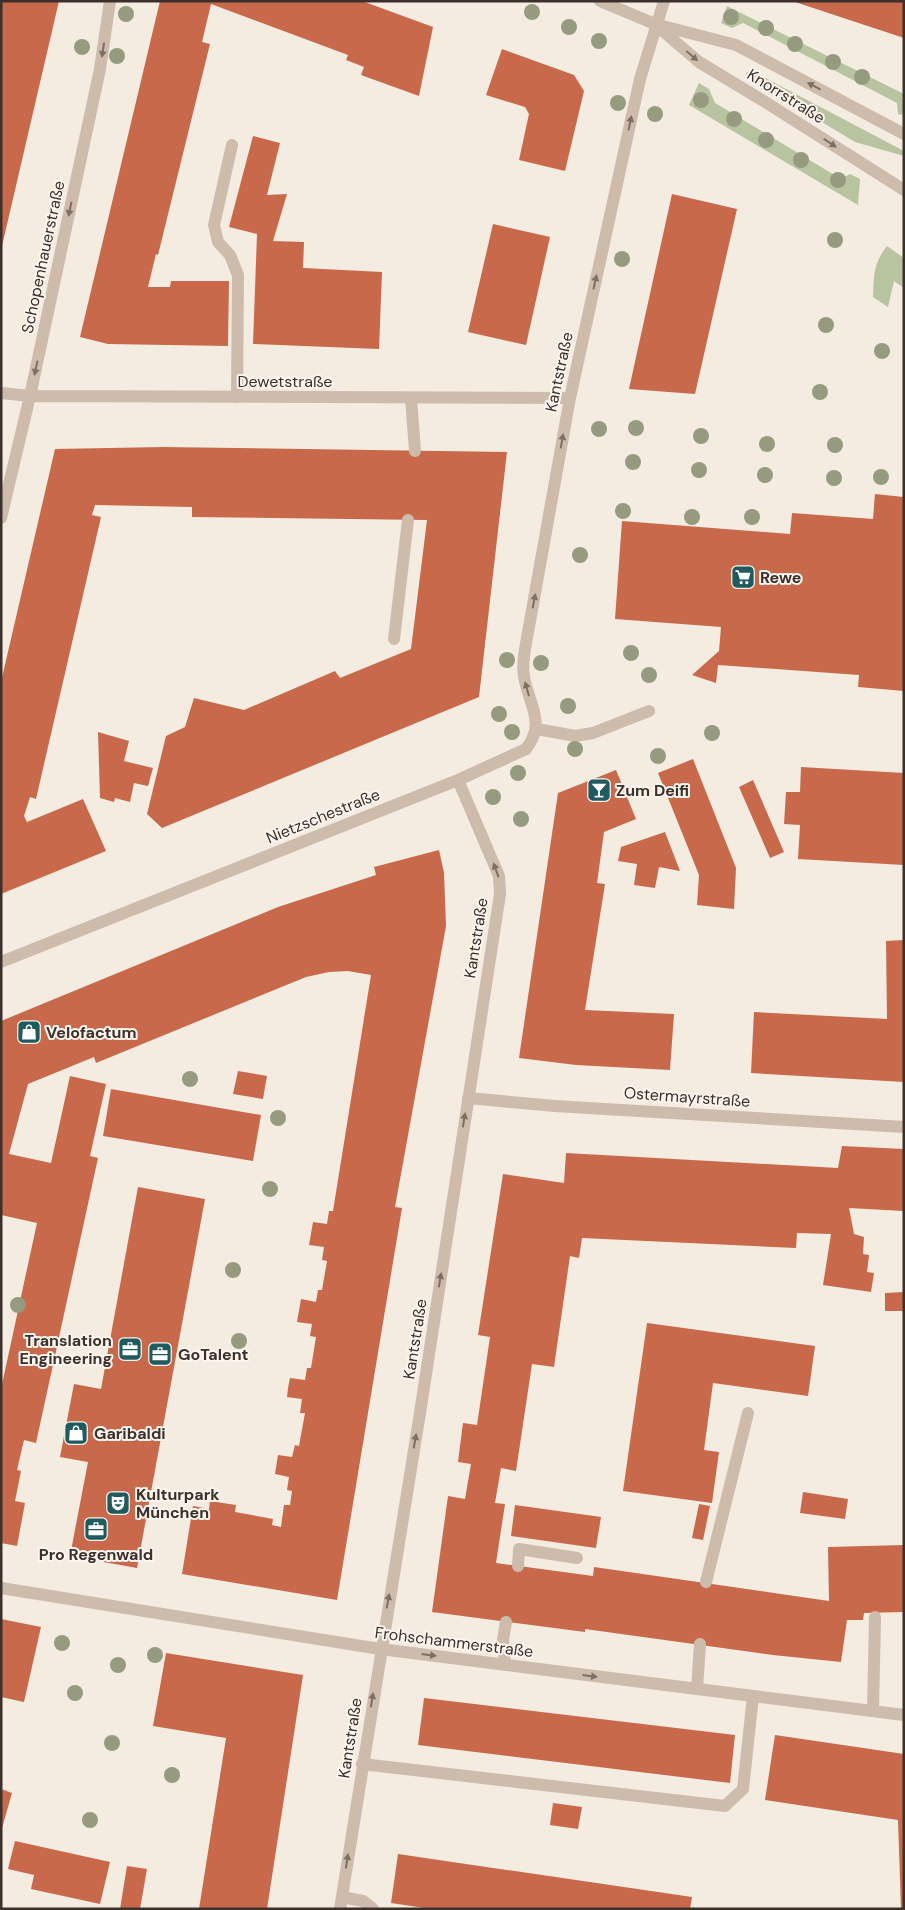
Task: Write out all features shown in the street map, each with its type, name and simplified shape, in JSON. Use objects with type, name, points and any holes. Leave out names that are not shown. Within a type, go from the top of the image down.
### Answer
[{"type":"street","name":"Schopenhauerstraße","points":[[1,518],[30,396],[100,69],[110,1]]},
{"type":"street","name":"Knorrstraße","points":[[600,1],[655,24],[736,45],[904,134]]},
{"type":"street","name":"Kantstraße","points":[[537,729],[536,716],[523,675],[525,649],[570,398],[640,79],[655,24],[664,1]]},
{"type":"street","name":"Knorrstraße","points":[[655,24],[699,62],[904,190]]},
{"type":"street","points":[[232,145],[214,225],[218,242],[230,255],[238,275],[237,397]]},
{"type":"street","name":"Dewetstraße","points":[[1,393],[30,396],[570,398]]},
{"type":"street","points":[[411,398],[415,451]]},
{"type":"street","points":[[394,639],[408,520]]},
{"type":"street","points":[[537,729],[575,736],[593,732],[649,712]]},
{"type":"street","name":"Nietzschestraße","points":[[1,962],[458,780],[526,749],[534,740],[537,729]]},
{"type":"street","name":"Kantstraße","points":[[341,1903],[500,894],[499,876],[458,780]]},
{"type":"street","name":"Ostermayrstraße","points":[[468,1098],[555,1106],[904,1127]]},
{"type":"street","points":[[706,1582],[748,1413]]},
{"type":"street","points":[[518,1566],[519,1549],[577,1558]]},
{"type":"street","name":"Frohschammerstraße","points":[[1,1588],[380,1650],[904,1715]]},
{"type":"street","points":[[873,1711],[875,1617]]},
{"type":"street","points":[[505,1665],[504,1640],[506,1622]]},
{"type":"street","points":[[697,1690],[700,1644]]},
{"type":"street","points":[[362,1764],[724,1806],[743,1789],[753,1696]]},
{"type":"street","points":[[341,1903],[363,1901],[373,1909]]},
{"type":"green space","points":[[727,6],[904,94],[904,113],[898,114],[897,103],[743,23],[732,28],[721,23]]},
{"type":"green space","points":[[750,70],[904,151],[904,156],[855,142],[747,77],[746,73]]},
{"type":"green space","points":[[699,83],[709,89],[715,103],[841,179],[850,174],[860,179],[858,205],[689,105]]},
{"type":"green space","points":[[887,246],[904,258],[904,288],[894,281],[888,307],[873,297],[874,276],[877,264]]},
{"type":"building","points":[[1,1],[59,1],[2,246],[1,246]]},
{"type":"building","points":[[160,1],[362,1],[433,27],[419,96],[361,75],[364,67],[346,60],[348,55],[211,4],[202,42],[210,44],[158,255],[156,254],[148,287],[170,287],[171,281],[229,281],[228,346],[108,344],[80,337]]},
{"type":"building","points":[[904,1],[904,38],[795,2]]},
{"type":"building","points":[[502,49],[574,75],[584,91],[565,171],[519,160],[529,114],[525,107],[486,95]]},
{"type":"building","points":[[253,136],[280,143],[267,195],[287,194],[273,241],[304,242],[303,268],[382,272],[379,349],[253,344],[257,234],[229,227]]},
{"type":"building","points":[[672,194],[737,209],[695,394],[629,389]]},
{"type":"building","points":[[493,224],[550,237],[526,345],[468,332]]},
{"type":"building","points":[[163,447],[507,452],[479,697],[162,828],[147,814],[166,736],[185,727],[194,698],[244,710],[335,671],[340,678],[411,649],[427,520],[192,517],[192,507],[95,505],[92,515],[101,517],[36,799],[30,797],[24,816],[27,822],[83,799],[106,851],[1,894],[1,682],[55,449]]},
{"type":"building","name":"Rewe","points":[[875,494],[904,497],[904,691],[858,687],[859,675],[718,665],[716,683],[692,675],[719,651],[721,627],[615,619],[622,521],[790,534],[792,513],[873,519]]},
{"type":"building","points":[[98,732],[129,741],[124,761],[153,768],[148,786],[134,783],[130,802],[115,798],[114,802],[100,798]]},
{"type":"building","points":[[693,759],[736,868],[734,909],[697,905],[699,875],[658,773]]},
{"type":"building","points":[[801,767],[904,773],[904,865],[798,859],[800,825],[784,824],[786,792],[800,792]]},
{"type":"building","points":[[616,770],[636,819],[604,832],[597,883],[605,884],[585,1010],[674,1014],[670,1070],[576,1065],[519,1058],[558,793]]},
{"type":"building","points":[[753,780],[784,852],[770,858],[739,787]]},
{"type":"building","points":[[665,832],[680,871],[659,867],[655,888],[634,885],[637,864],[618,861],[621,847]]},
{"type":"building","points":[[439,850],[444,873],[446,926],[395,1207],[402,1208],[337,1600],[182,1574],[193,1506],[209,1509],[210,1501],[236,1505],[235,1512],[273,1519],[272,1525],[281,1527],[284,1505],[290,1505],[292,1491],[287,1490],[289,1477],[275,1474],[278,1455],[292,1457],[295,1445],[299,1446],[305,1413],[300,1413],[302,1399],[287,1397],[288,1388],[290,1378],[305,1380],[307,1368],[311,1368],[316,1337],[310,1336],[312,1324],[297,1322],[301,1299],[316,1302],[318,1290],[322,1290],[327,1261],[322,1260],[324,1247],[309,1245],[313,1222],[327,1224],[329,1211],[333,1211],[371,975],[348,971],[329,972],[306,977],[96,1063],[94,1057],[28,1084],[9,1154],[51,1163],[70,1076],[106,1084],[90,1156],[98,1158],[36,1443],[24,1440],[17,1470],[21,1471],[15,1501],[25,1503],[17,1546],[1,1543],[1,1389],[37,1223],[1,1215],[1,1021],[278,907],[376,875],[374,867]]},
{"type":"building","points":[[904,940],[904,1082],[751,1073],[754,1012],[887,1019],[886,941]]},
{"type":"building","points":[[238,1071],[267,1076],[263,1099],[233,1094]]},
{"type":"building","points":[[111,1089],[261,1115],[253,1161],[103,1136]]},
{"type":"building","points":[[842,1146],[904,1149],[903,1211],[849,1208],[854,1234],[864,1237],[863,1254],[869,1255],[867,1272],[874,1273],[871,1292],[823,1285],[831,1234],[797,1233],[796,1248],[582,1238],[579,1258],[570,1256],[554,1367],[532,1364],[516,1471],[501,1468],[495,1503],[505,1504],[496,1563],[593,1576],[594,1567],[829,1601],[828,1547],[904,1545],[904,1612],[864,1613],[863,1620],[847,1620],[841,1662],[773,1655],[585,1629],[585,1632],[432,1612],[448,1496],[465,1499],[471,1464],[458,1462],[463,1423],[477,1425],[490,1337],[478,1335],[503,1174],[564,1183],[566,1153],[838,1168]]},
{"type":"building","points":[[138,1187],[205,1199],[137,1568],[70,1556],[88,1462],[60,1457],[74,1384],[101,1389]]},
{"type":"building","points":[[904,1292],[904,1311],[885,1311],[885,1293]]},
{"type":"building","points":[[647,1323],[815,1346],[808,1396],[713,1383],[704,1450],[719,1452],[712,1503],[623,1491]]},
{"type":"building","points":[[803,1492],[848,1499],[845,1519],[800,1513]]},
{"type":"building","points":[[699,1504],[710,1506],[703,1540],[692,1538]]},
{"type":"building","points":[[515,1505],[601,1517],[596,1548],[511,1536]]},
{"type":"building","points":[[1,1619],[41,1627],[24,1702],[1,1697]]},
{"type":"building","points":[[166,1653],[303,1675],[267,1909],[199,1909],[226,1738],[153,1726]]},
{"type":"building","points":[[424,1698],[735,1735],[730,1783],[418,1745]]},
{"type":"building","points":[[775,1735],[904,1754],[904,1909],[901,1909],[898,1820],[765,1800]]},
{"type":"building","points":[[1,1789],[12,1793],[2,1828],[1,1827]]},
{"type":"building","points":[[553,1803],[582,1807],[578,1829],[550,1825]]},
{"type":"building","points":[[15,1841],[110,1862],[100,1904],[31,1889],[34,1875],[8,1869]]},
{"type":"building","points":[[398,1854],[692,1897],[690,1909],[431,1909],[391,1903]]},
{"type":"building","points":[[127,1866],[147,1869],[140,1909],[120,1909]]},
{"type":"place","name":"Rewe","points":[[743,577]]},
{"type":"place","name":"Zum Deifi","points":[[599,790]]},
{"type":"place","name":"Velofactum","points":[[29,1032]]},
{"type":"place","name":"Translation Engineering","points":[[130,1349]]},
{"type":"place","name":"GoTalent","points":[[160,1354]]},
{"type":"place","name":"Garibaldi","points":[[76,1433]]},
{"type":"place","name":"Kulturpark München","points":[[118,1503]]},
{"type":"place","name":"Pro Regenwald","points":[[96,1529]]}]
